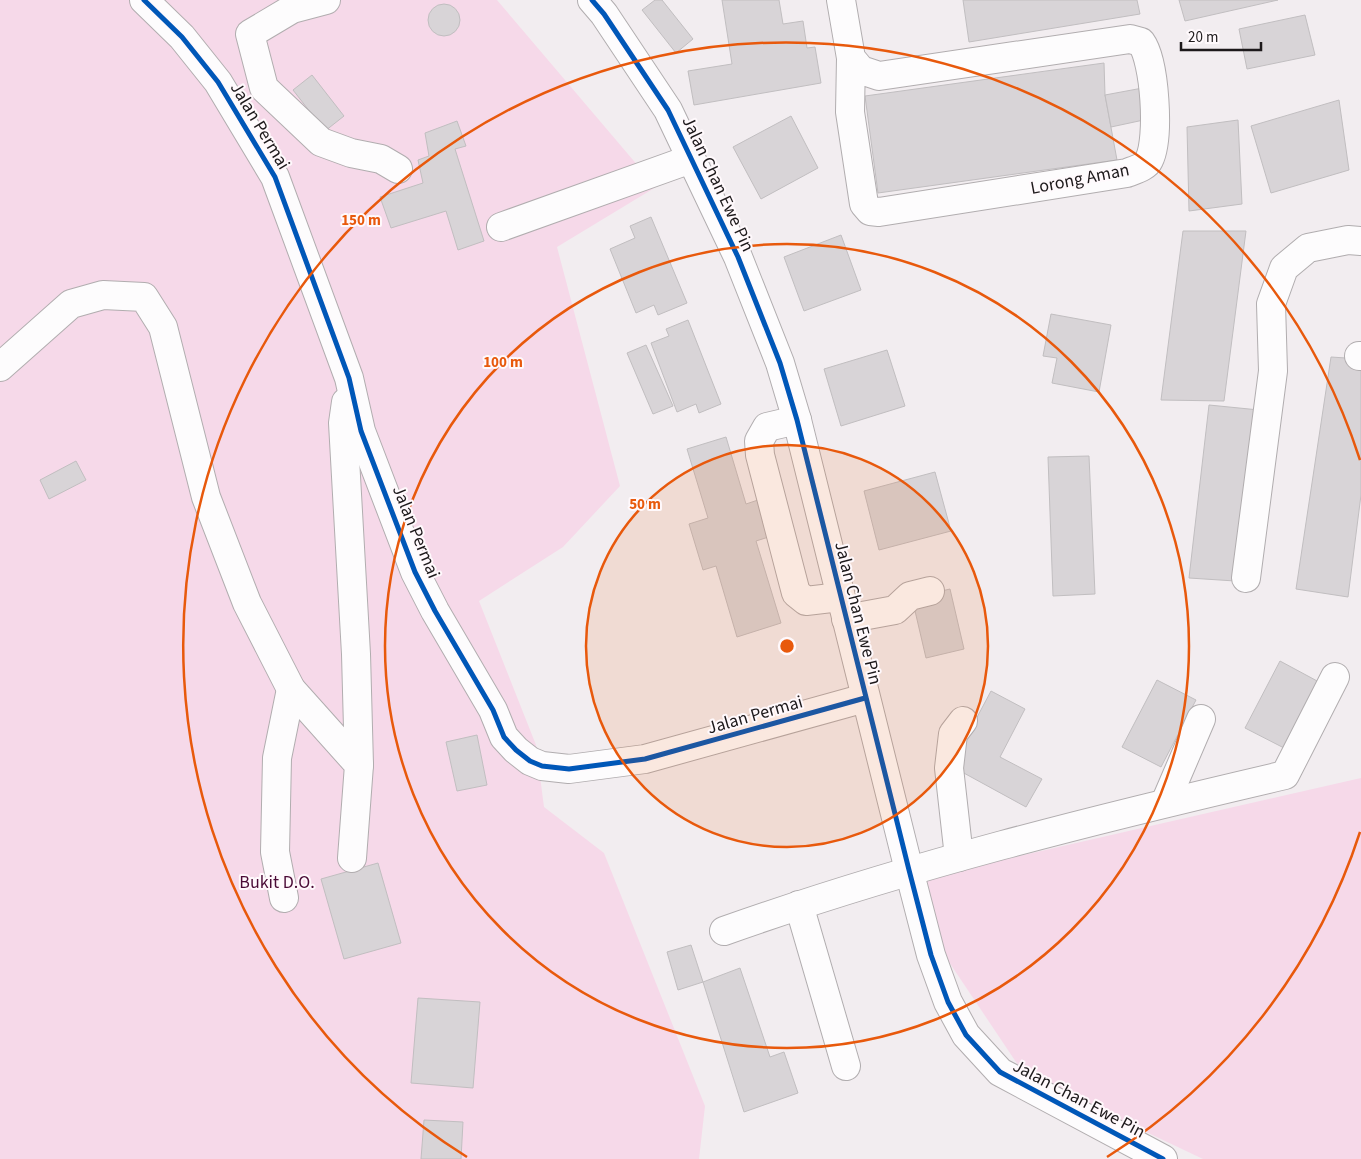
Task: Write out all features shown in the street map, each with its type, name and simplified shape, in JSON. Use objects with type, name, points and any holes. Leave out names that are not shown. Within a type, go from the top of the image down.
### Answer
[{"type":"street","name":"Jalan Permai","points":[[144,0],[182,37],[218,82],[275,177],[349,378],[361,431],[415,572],[435,611],[492,710],[504,737],[516,750],[530,761],[542,766],[569,769],[645,759],[865,698]]},
{"type":"street","points":[[326,0],[292,9],[250,34],[264,88],[321,142],[381,159],[398,169]]},
{"type":"street","points":[[841,0],[851,58]]},
{"type":"street","name":"Jalan Chan Ewe Pin","points":[[606,5],[668,110],[738,257],[780,363],[797,420],[865,698],[931,955],[948,1002],[966,1035],[1000,1072],[1163,1159]]},
{"type":"street","name":"Lorong Aman","points":[[1130,39],[1141,42],[1150,67],[1153,96],[1154,134],[1149,160],[1144,166],[1127,173],[950,203],[879,212],[870,211],[864,204],[850,112],[851,58],[861,70],[879,76],[1130,39]]},
{"type":"street","points":[[501,227],[691,158]]},
{"type":"street","points":[[1246,578],[1273,371],[1272,304],[1284,268],[1308,248],[1348,240],[1361,241]]},
{"type":"street","points":[[0,366],[71,304],[103,294],[144,297],[164,327],[206,497],[247,603],[291,689],[359,765]]},
{"type":"street","points":[[349,378],[343,423],[356,654],[359,765],[352,858]]},
{"type":"street","points":[[797,420],[767,427],[760,441],[760,455],[796,593],[806,600],[843,608],[895,610],[910,596],[930,591]]},
{"type":"street","points":[[724,931],[799,904],[909,870],[1166,803],[1284,775],[1335,677]]},
{"type":"street","points":[[284,898],[275,852],[277,758],[291,689]]},
{"type":"street","points":[[1166,803],[1201,719]]},
{"type":"street","points":[[959,857],[948,768],[953,734],[963,722]]},
{"type":"street","points":[[799,904],[846,1066]]},
{"type":"green space","name":"Bukit D.O.","points":[[0,0],[497,0],[656,187],[557,247],[620,486],[563,547],[479,601],[536,745],[544,807],[604,853],[705,1106],[699,1159],[0,1159]]},
{"type":"green space","points":[[1361,778],[1361,1159],[1203,1159],[1024,1074],[945,956],[923,878]]},
{"type":"building","points":[[655,0],[662,0],[693,39],[676,53],[642,10]]},
{"type":"building","points":[[722,0],[779,0],[783,24],[803,21],[807,48],[815,47],[821,83],[694,105],[688,71],[732,64]]},
{"type":"building","points":[[963,0],[1137,0],[1140,14],[969,42]]},
{"type":"building","points":[[1179,0],[1278,0],[1185,21]]},
{"type":"building","points":[[444,4],[450,5],[455,9],[459,14],[459,26],[455,31],[450,35],[444,36],[438,35],[433,31],[429,26],[428,20],[429,14],[433,9],[438,5]]},
{"type":"building","points":[[1305,15],[1315,55],[1247,69],[1239,29]]},
{"type":"building","points":[[1104,63],[1105,95],[1117,160],[878,193],[865,96]]},
{"type":"building","points":[[312,75],[344,116],[325,131],[293,90]]},
{"type":"building","points":[[1148,87],[1153,118],[1111,127],[1105,95]]},
{"type":"building","points":[[1339,100],[1349,170],[1271,193],[1251,126]]},
{"type":"building","points":[[791,116],[818,168],[761,199],[733,147]]},
{"type":"building","points":[[1238,120],[1242,204],[1189,211],[1187,127]]},
{"type":"building","points":[[457,121],[466,146],[455,149],[484,241],[458,250],[446,211],[391,228],[380,197],[423,183],[418,160],[429,156],[425,133]]},
{"type":"building","points":[[651,217],[687,303],[658,315],[654,305],[636,313],[610,249],[635,238],[630,226]]},
{"type":"building","points":[[1183,231],[1246,231],[1224,401],[1161,400]]},
{"type":"building","points":[[841,235],[861,290],[804,311],[784,257]]},
{"type":"building","points":[[1051,314],[1111,325],[1099,392],[1052,383],[1057,358],[1043,356]]},
{"type":"building","points":[[688,320],[721,404],[699,413],[696,404],[677,412],[651,343],[669,336],[666,329]]},
{"type":"building","points":[[646,345],[673,406],[653,414],[627,353]]},
{"type":"building","points":[[887,350],[905,406],[841,426],[824,369]]},
{"type":"building","points":[[1331,357],[1361,359],[1361,495],[1348,597],[1296,589]]},
{"type":"building","points":[[1209,405],[1259,410],[1235,581],[1189,578]]},
{"type":"building","points":[[726,437],[746,504],[764,498],[775,535],[756,541],[781,623],[737,637],[716,566],[703,570],[689,524],[708,518],[687,449]]},
{"type":"building","points":[[1089,456],[1095,594],[1053,596],[1048,457]]},
{"type":"building","points":[[76,461],[86,480],[49,499],[40,480]]},
{"type":"building","points":[[935,472],[951,531],[879,550],[864,491]]},
{"type":"building","points":[[950,589],[964,649],[926,658],[912,598]]},
{"type":"building","points":[[1280,661],[1319,682],[1284,748],[1245,728]]},
{"type":"building","points":[[1157,680],[1196,700],[1161,767],[1122,747]]},
{"type":"building","points":[[991,691],[1025,709],[1000,757],[1042,779],[1026,807],[951,766]]},
{"type":"building","points":[[477,735],[487,785],[457,791],[446,742]]},
{"type":"building","points":[[378,863],[401,943],[344,959],[321,879]]},
{"type":"building","points":[[691,945],[703,982],[678,990],[667,952]]},
{"type":"building","points":[[740,968],[770,1057],[784,1052],[798,1093],[744,1112],[703,982]]},
{"type":"building","points":[[418,998],[480,1002],[473,1088],[411,1083]]},
{"type":"building","points":[[424,1120],[463,1122],[461,1159],[421,1159]]},
{"type":"cycle path","points":[[144,0],[182,37],[218,82],[275,177],[349,378],[361,431],[415,572],[435,611],[493,710],[504,737],[516,750],[530,761],[542,766],[569,769],[645,759],[865,698]]},
{"type":"cycle path","points":[[592,0],[604,14],[668,110],[738,257],[780,363],[797,420],[931,955],[948,1002],[966,1035],[1000,1072],[1163,1159]]}]
